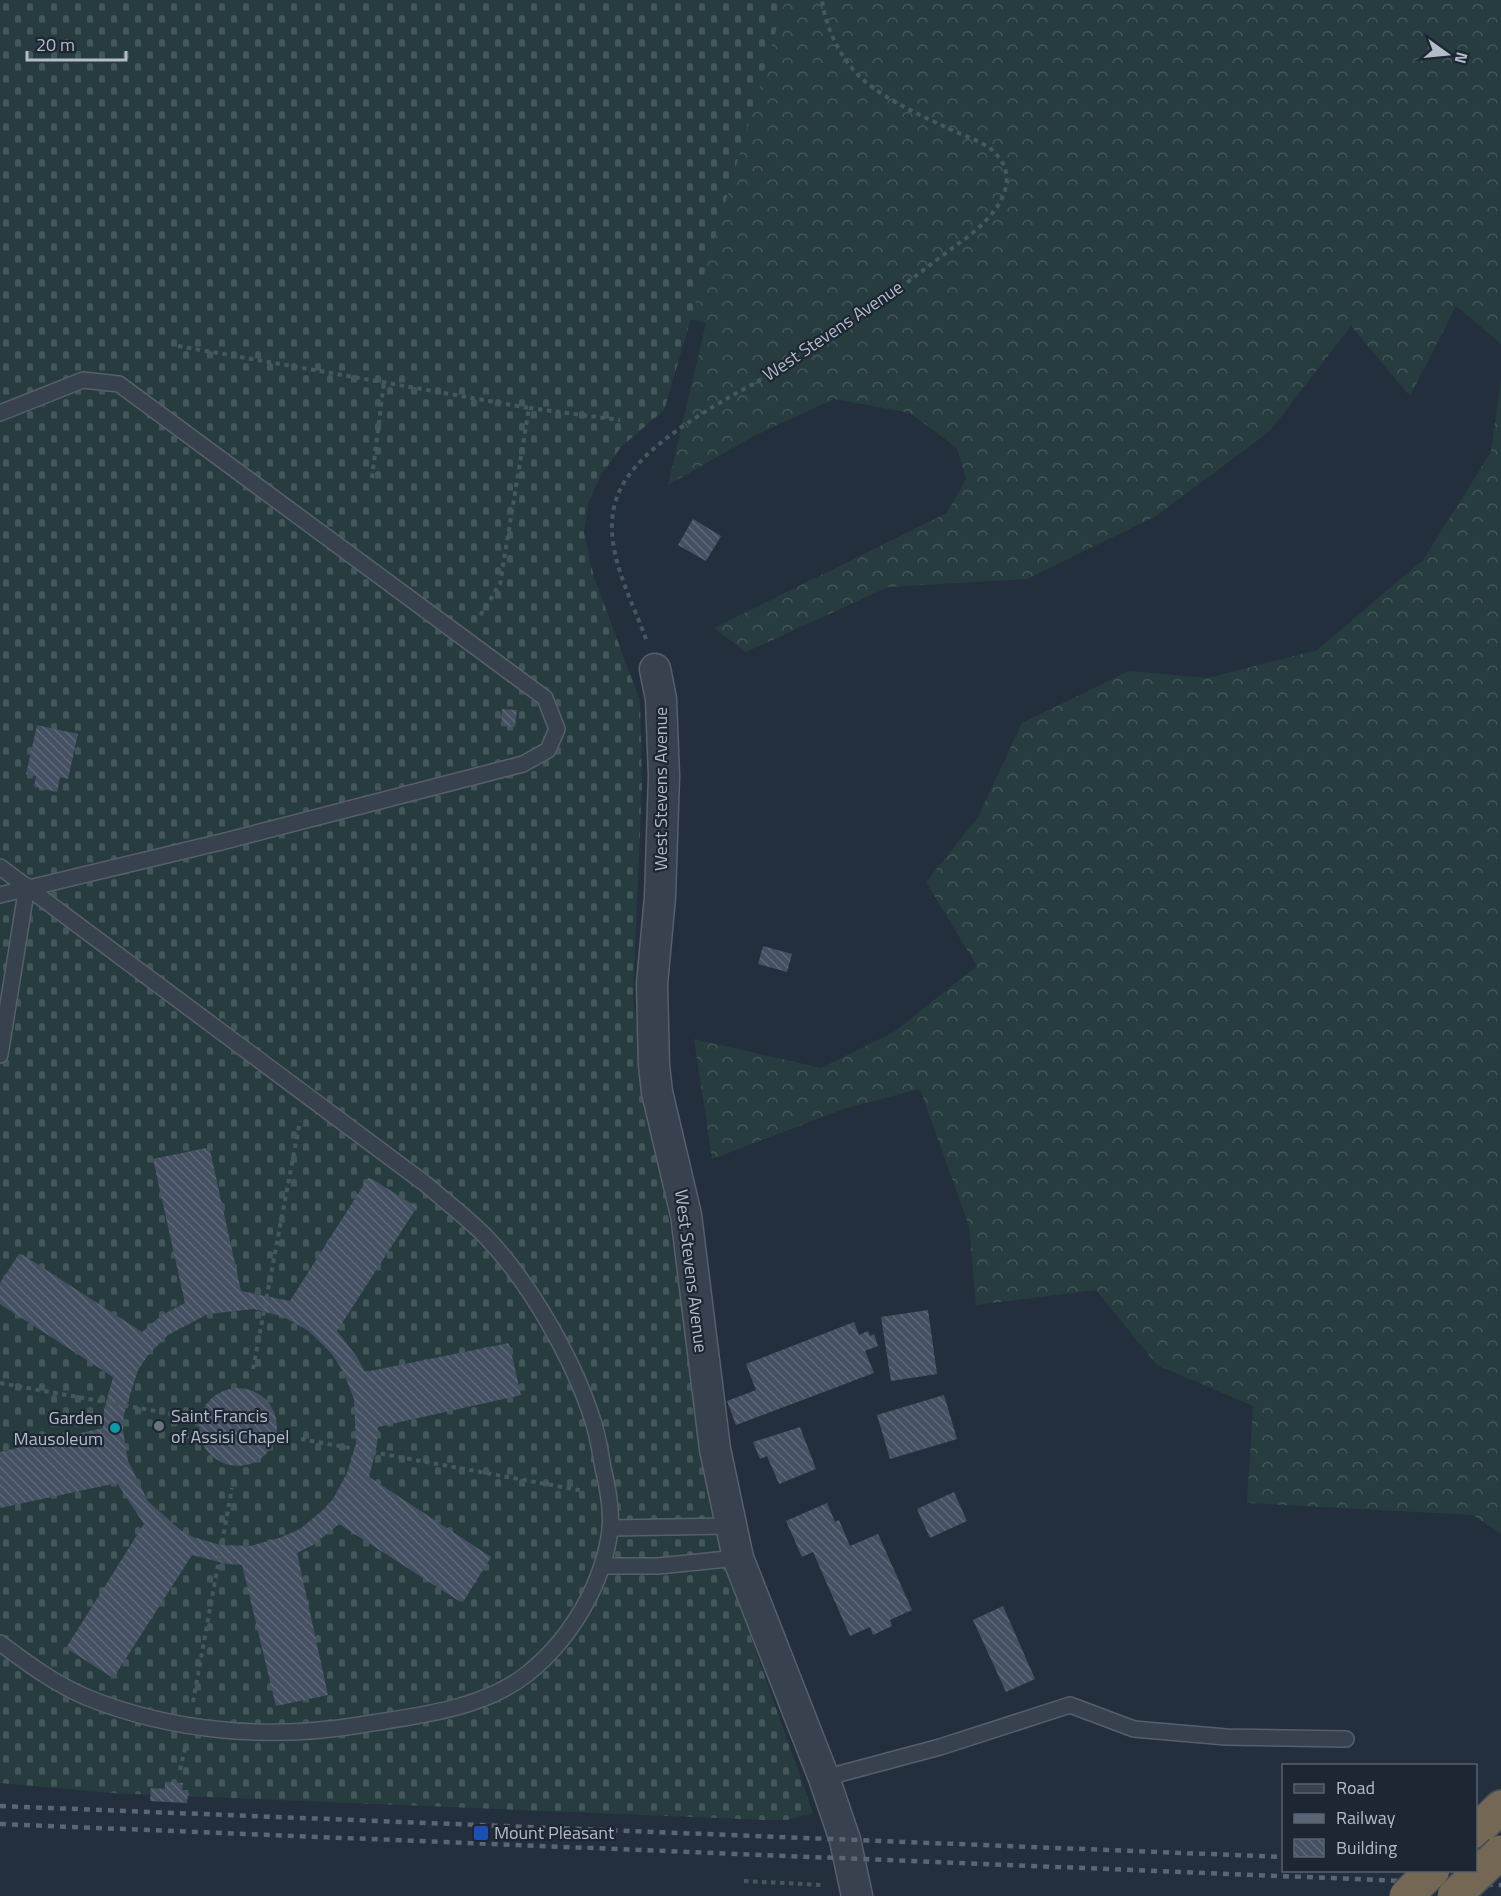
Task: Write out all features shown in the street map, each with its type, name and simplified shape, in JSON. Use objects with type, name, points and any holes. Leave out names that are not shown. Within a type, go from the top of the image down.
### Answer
[{"type":"highway","points":[[1454,1896],[1501,1852]]},
{"type":"highway","points":[[1406,1896],[1431,1872]]},
{"type":"street","name":"West Stevens Avenue","points":[[655,669],[661,699],[664,736],[664,818],[652,984],[654,1065],[657,1092],[686,1215],[715,1449],[738,1558],[824,1778],[845,1840],[857,1896]]},
{"type":"lane","points":[[0,414],[83,380],[119,384],[545,698],[557,729],[548,750],[523,764],[225,841],[27,886],[0,895]]},
{"type":"lane","points":[[0,867],[127,964],[427,1185],[488,1239],[534,1300],[566,1356],[593,1419],[609,1496],[610,1528],[603,1566],[577,1617],[558,1644],[525,1676],[480,1700],[409,1717],[330,1730],[250,1734],[189,1725],[86,1697],[41,1673],[0,1643]]},
{"type":"lane","points":[[0,1055],[27,886]]},
{"type":"lane","points":[[610,1528],[730,1526]]},
{"type":"lane","points":[[603,1566],[658,1566],[738,1558]]},
{"type":"lane","points":[[824,1778],[940,1747],[1071,1705],[1134,1729],[1226,1737],[1346,1739]]},
{"type":"path","name":"West Stevens Avenue","points":[[655,669],[619,568],[612,531],[616,499],[631,472],[696,417],[816,347],[925,269],[988,220],[1005,192],[1004,167],[989,148],[934,122],[866,83],[848,63],[832,34],[822,0]]},
{"type":"path","points":[[178,346],[529,408],[620,420]]},
{"type":"path","points":[[372,478],[384,382]]},
{"type":"path","points":[[465,640],[500,584],[529,408]]},
{"type":"path","points":[[253,1369],[305,1094]]},
{"type":"path","points":[[0,1383],[183,1416]]},
{"type":"path","points":[[302,1439],[609,1496]]},
{"type":"path","points":[[189,1725],[232,1488]]},
{"type":"path","points":[[744,1881],[825,1885]]},
{"type":"green space","points":[[0,0],[1501,0],[1501,344],[1456,306],[1410,396],[1351,326],[1270,431],[1156,516],[1027,579],[888,587],[746,652],[714,628],[947,513],[966,479],[957,448],[910,413],[834,399],[752,437],[668,485],[706,323],[616,300]]},
{"type":"green space","points":[[0,0],[785,0],[664,410],[621,447],[601,475],[588,504],[584,533],[594,577],[640,701],[642,784],[633,1000],[650,1117],[666,1199],[708,1494],[735,1592],[813,1813],[787,1820],[764,1820],[110,1793],[0,1783]]},
{"type":"green space","points":[[1501,378],[1501,1534],[1473,1515],[1247,1503],[1253,1406],[1157,1365],[1096,1290],[976,1305],[969,1226],[920,1089],[846,1108],[712,1159],[694,1039],[821,1068],[894,1032],[977,966],[926,882],[978,817],[1022,723],[1129,671],[1207,678],[1317,650],[1423,560],[1491,452]]},
{"type":"building","points":[[693,519],[721,536],[706,561],[678,545]]},
{"type":"building","points":[[502,709],[517,710],[515,727],[501,726]]},
{"type":"building","points":[[37,725],[78,734],[68,779],[60,777],[57,792],[34,787],[36,776],[26,774]]},
{"type":"building","points":[[763,946],[792,954],[787,972],[758,964]]},
{"type":"building","name":"Garden Mausoleum","points":[[206,1148],[207,1151],[210,1150],[241,1291],[290,1301],[368,1178],[417,1207],[337,1331],[357,1357],[365,1372],[509,1343],[521,1395],[378,1427],[377,1445],[369,1477],[491,1557],[463,1602],[339,1524],[313,1545],[297,1553],[328,1695],[276,1706],[242,1565],[227,1564],[192,1555],[114,1677],[110,1676],[66,1648],[144,1524],[117,1483],[0,1508],[0,1452],[103,1428],[104,1410],[113,1377],[0,1304],[0,1283],[19,1254],[23,1255],[142,1332],[162,1315],[185,1303],[153,1159]],"holes":[[[254,1309],[284,1317],[309,1331],[331,1353],[343,1371],[354,1399],[356,1444],[347,1473],[333,1499],[323,1510],[300,1529],[279,1538],[250,1546],[220,1545],[193,1537],[180,1530],[148,1501],[128,1461],[123,1430],[124,1414],[138,1370],[148,1355],[168,1335],[208,1314]]]},
{"type":"building","points":[[928,1310],[937,1374],[891,1381],[881,1317]]},
{"type":"building","points":[[854,1322],[859,1335],[868,1331],[870,1336],[874,1334],[878,1346],[865,1351],[874,1373],[736,1425],[727,1401],[756,1390],[746,1364]]},
{"type":"building","points":[[238,1388],[253,1391],[265,1400],[274,1412],[277,1427],[274,1442],[265,1454],[253,1463],[238,1466],[223,1463],[211,1454],[202,1442],[199,1427],[202,1412],[211,1400],[223,1391]]},
{"type":"building","points":[[944,1395],[957,1439],[890,1459],[877,1415]]},
{"type":"building","points":[[800,1427],[816,1469],[779,1484],[767,1456],[760,1459],[753,1442]]},
{"type":"building","points":[[954,1492],[967,1521],[930,1538],[917,1509]]},
{"type":"building","points":[[827,1503],[835,1522],[839,1520],[850,1546],[878,1534],[912,1610],[890,1620],[892,1626],[873,1635],[870,1627],[850,1636],[813,1552],[802,1557],[786,1521]]},
{"type":"building","points":[[1003,1606],[1035,1679],[1006,1692],[973,1620]]},
{"type":"building","points":[[165,1782],[183,1783],[182,1790],[188,1790],[187,1803],[150,1801],[151,1788],[165,1789]]},
{"type":"railway","points":[[0,1806],[1282,1857]]},
{"type":"railway","points":[[0,1824],[1501,1885]]},
{"type":"railway","points":[[1477,1865],[1501,1866]]},
{"type":"place","name":"Saint Francis of Assisi Chapel","points":[[159,1426]]},
{"type":"place","name":"Garden Mausoleum","points":[[115,1428]]},
{"type":"place","name":"Mount Pleasant","points":[[481,1833]]}]
